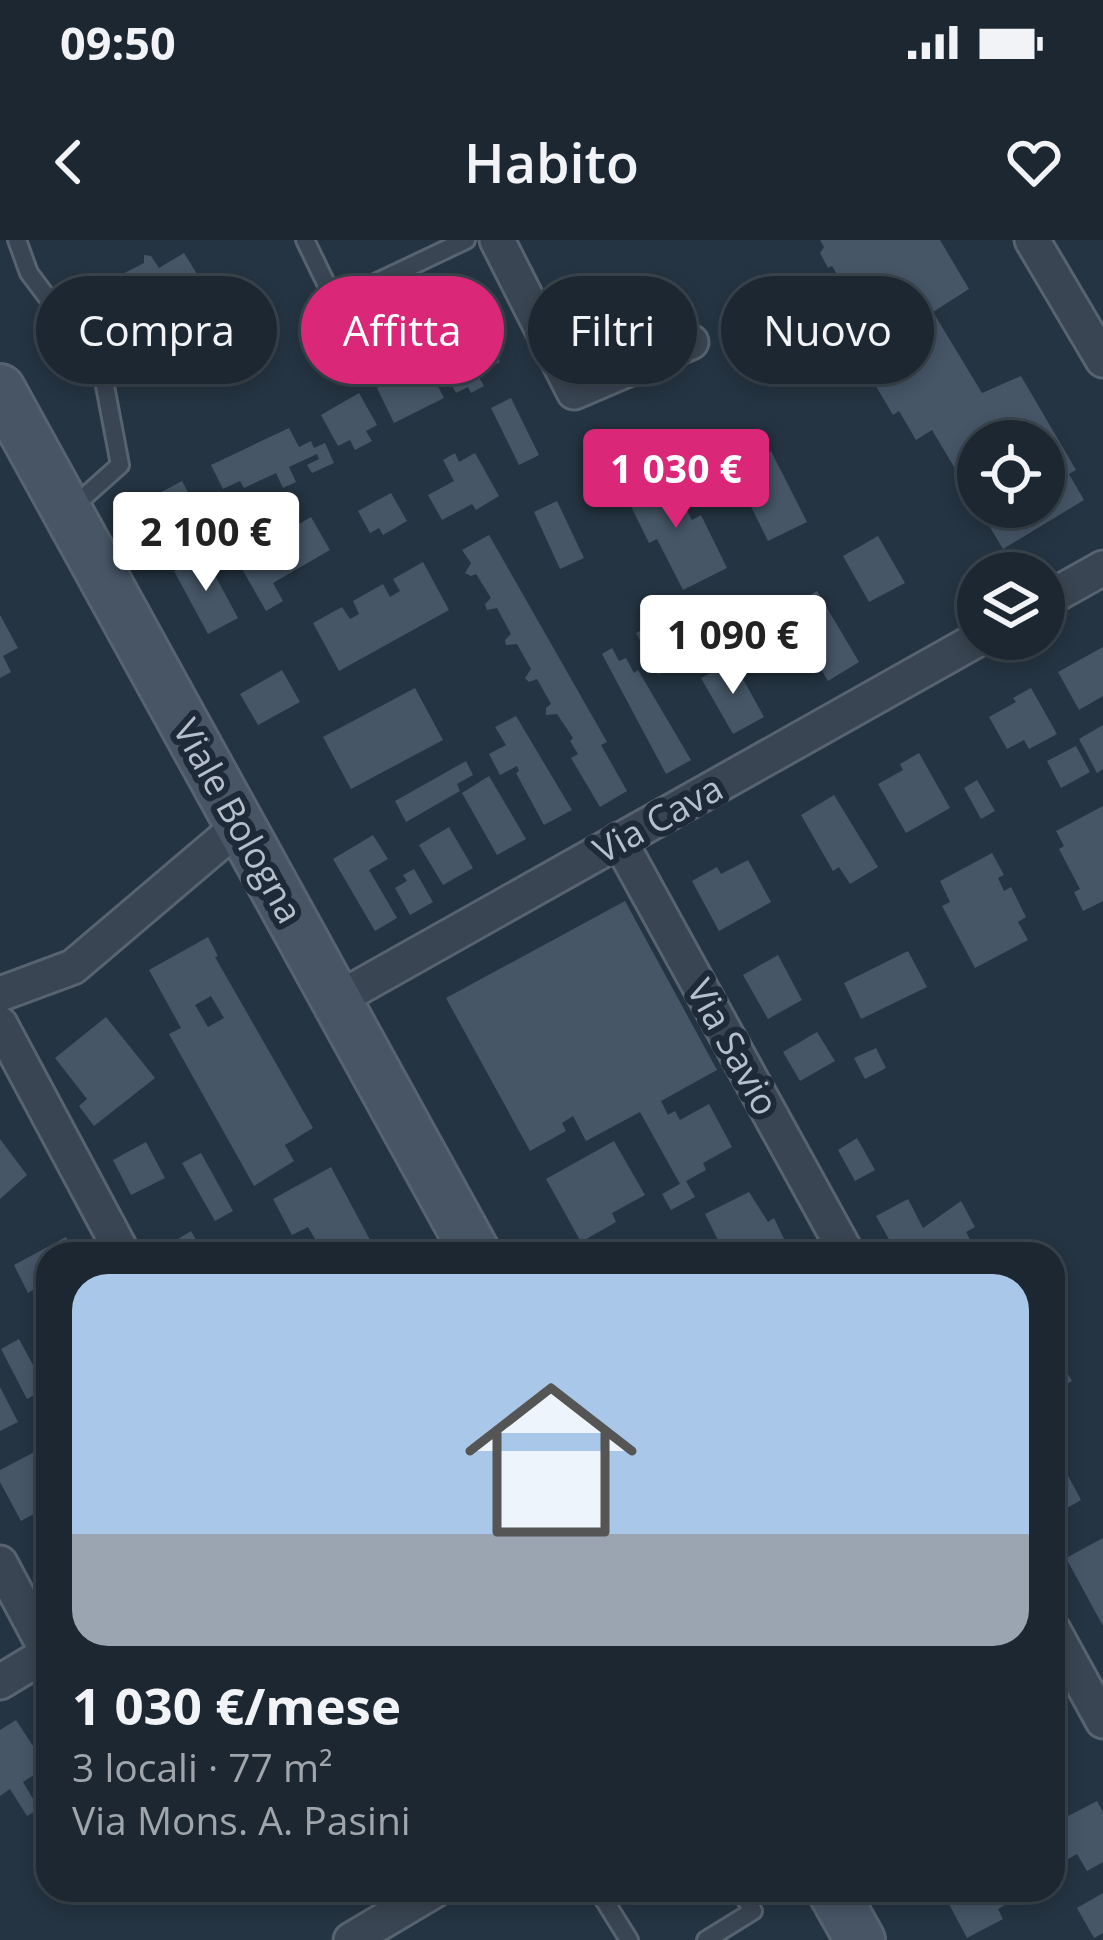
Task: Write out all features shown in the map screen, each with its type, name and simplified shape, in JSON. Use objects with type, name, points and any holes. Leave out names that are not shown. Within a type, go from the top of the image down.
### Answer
[{"type":"main road","name":"Viale Bologna","points":[[0,389],[470,1242]]},
{"type":"main road","points":[[839,1902],[860,1940]]},
{"type":"street","points":[[496,240],[528,302]]},
{"type":"street","points":[[1032,240],[1103,360]]},
{"type":"street","points":[[1065,590],[1103,568]]},
{"type":"street","name":"Via Cava","points":[[338,999],[957,650]]},
{"type":"street","points":[[0,994],[73,967],[239,826]]},
{"type":"street","name":"Via Savio","points":[[620,840],[840,1242]]},
{"type":"street","points":[[2,1035],[116,1242]]},
{"type":"street","points":[[0,1563],[36,1630]]},
{"type":"street","points":[[1065,1652],[1103,1721]]},
{"type":"street","points":[[0,1682],[36,1660]]},
{"type":"street","points":[[351,1940],[415,1902]]},
{"type":"lane","points":[[17,240],[29,272],[102,370],[120,465],[68,512]]},
{"type":"lane","points":[[305,240],[334,302],[466,240]]},
{"type":"lane","points":[[609,1902],[629,1940]]},
{"type":"lane","points":[[706,1940],[753,1911],[747,1902]]},
{"type":"building","points":[[820,240],[940,240],[969,289],[934,311],[934,276],[838,276],[820,253],[824,247]]},
{"type":"building","points":[[184,253],[198,276],[119,276],[144,263],[144,255],[151,256],[159,268]]},
{"type":"building","points":[[934,314],[982,393],[1021,376],[1047,420],[957,420],[957,472],[932,430],[916,440],[899,411],[893,415],[875,384],[934,384]]},
{"type":"building","points":[[437,384],[444,398],[394,423],[377,388]]},
{"type":"building","points":[[452,384],[484,386],[471,393],[468,387],[456,393]]},
{"type":"building","points":[[359,393],[377,425],[366,431],[372,441],[355,450],[350,440],[338,446],[321,415]]},
{"type":"building","points":[[511,398],[539,455],[519,465],[491,408]]},
{"type":"building","points":[[289,428],[299,447],[311,441],[314,448],[325,443],[334,463],[312,473],[307,465],[319,459],[317,454],[289,467],[296,482],[283,488],[276,473],[244,488],[240,481],[223,489],[211,465]]},
{"type":"building","points":[[771,451],[807,522],[768,541],[733,470]]},
{"type":"building","points":[[1065,451],[1076,470],[1069,474],[1084,500],[1065,511]]},
{"type":"building","points":[[455,453],[459,462],[475,453],[499,496],[476,510],[472,504],[442,520],[428,495],[454,481],[443,460]]},
{"type":"building","points":[[667,471],[692,520],[701,515],[727,568],[683,590],[657,539],[649,543],[624,492]]},
{"type":"building","points":[[182,481],[206,526],[161,551],[137,505]]},
{"type":"building","points":[[391,493],[407,521],[383,535],[379,528],[370,533],[358,511]]},
{"type":"building","points":[[557,501],[584,558],[560,569],[534,512]]},
{"type":"building","points":[[311,517],[330,550],[273,583],[283,601],[266,611],[229,546],[246,535],[254,550]]},
{"type":"building","points":[[990,528],[1038,528],[1003,549]]},
{"type":"building","points":[[489,535],[607,742],[601,745],[627,791],[600,807],[571,758],[578,754],[570,741],[573,738],[557,714],[546,715],[551,704],[537,679],[529,682],[525,678],[531,669],[517,644],[506,645],[511,634],[497,608],[487,610],[485,604],[491,598],[476,574],[465,573],[471,563],[462,550]]},
{"type":"building","points":[[878,536],[905,583],[869,602],[843,556]]},
{"type":"building","points":[[204,555],[238,618],[208,634],[174,571]]},
{"type":"building","points":[[423,562],[449,610],[339,671],[313,623],[342,607],[350,619],[359,614],[353,601],[383,584],[390,597],[400,591],[393,579]]},
{"type":"building","points":[[817,591],[859,662],[828,681],[786,610]]},
{"type":"building","points":[[0,615],[18,648],[3,656],[11,672],[0,678]]},
{"type":"building","points":[[647,627],[671,668],[658,675],[636,633]]},
{"type":"building","points":[[1103,647],[1103,696],[1079,710],[1058,672]]},
{"type":"building","points":[[612,648],[619,661],[626,658],[634,673],[638,670],[691,760],[666,774],[602,654]]},
{"type":"building","points":[[733,661],[764,717],[733,734],[701,678]]},
{"type":"building","points":[[282,670],[300,702],[258,725],[240,694]]},
{"type":"building","points":[[415,688],[443,740],[351,789],[323,737]]},
{"type":"building","points":[[1031,688],[1057,734],[1029,749],[1024,740],[1007,749],[989,717]]},
{"type":"building","points":[[516,716],[572,810],[544,825],[516,773],[517,766],[500,775],[489,754],[506,745],[495,727]]},
{"type":"building","points":[[1103,725],[1103,769],[1097,773],[1079,739]]},
{"type":"building","points":[[1076,746],[1090,772],[1061,788],[1047,761]]},
{"type":"building","points":[[919,753],[950,808],[906,833],[878,784],[903,770],[900,764]]},
{"type":"building","points":[[466,761],[473,775],[457,784],[460,791],[406,822],[395,801]]},
{"type":"building","points":[[489,776],[526,839],[497,855],[462,793]]},
{"type":"building","points":[[977,780],[995,811],[981,819],[964,788]]},
{"type":"building","points":[[834,795],[878,867],[850,884],[839,867],[833,871],[801,815]]},
{"type":"building","points":[[1103,806],[1103,901],[1083,911],[1074,892],[1080,889],[1059,849],[1064,846],[1056,831]]},
{"type":"building","points":[[449,827],[473,868],[443,885],[419,845]]},
{"type":"building","points":[[373,835],[388,859],[369,870],[397,918],[375,931],[333,859]]},
{"type":"building","points":[[992,853],[1004,875],[998,878],[1004,891],[1011,887],[1026,917],[1018,922],[1028,940],[975,968],[942,906],[950,902],[940,881]]},
{"type":"building","points":[[748,860],[771,902],[719,931],[692,881],[717,867],[721,874]]},
{"type":"building","points":[[414,869],[433,902],[410,915],[395,888]]},
{"type":"building","points":[[625,901],[717,1070],[661,1101],[668,1115],[675,1111],[680,1120],[709,1104],[732,1147],[703,1163],[706,1170],[686,1181],[695,1197],[671,1210],[662,1194],[680,1184],[640,1112],[586,1141],[573,1116],[562,1123],[566,1131],[530,1151],[446,998]]},
{"type":"building","points":[[208,937],[313,1128],[285,1145],[294,1161],[254,1186],[169,1034],[181,1028],[149,970]],"holes":[[[211,996],[224,1018],[208,1027],[195,1005]]]},
{"type":"building","points":[[908,951],[927,987],[861,1019],[844,983]]},
{"type":"building","points":[[778,955],[802,1000],[768,1019],[743,975]]},
{"type":"building","points":[[106,1017],[155,1078],[94,1126],[79,1106],[87,1099],[55,1058]]},
{"type":"building","points":[[817,1032],[835,1061],[800,1081],[783,1052]]},
{"type":"building","points":[[876,1048],[886,1068],[865,1079],[854,1058]]},
{"type":"building","points":[[857,1138],[875,1170],[855,1181],[838,1150]]},
{"type":"building","points":[[0,1139],[27,1175],[0,1199]]},
{"type":"building","points":[[614,1141],[645,1195],[612,1213],[616,1222],[581,1242],[546,1179]]},
{"type":"building","points":[[146,1142],[165,1178],[131,1195],[113,1160]]},
{"type":"building","points":[[201,1153],[233,1211],[215,1221],[182,1163]]},
{"type":"building","points":[[331,1167],[371,1242],[309,1242],[315,1239],[308,1227],[292,1235],[273,1199]]},
{"type":"building","points":[[749,1192],[768,1222],[774,1218],[786,1242],[719,1242],[705,1214]]},
{"type":"building","points":[[908,1199],[923,1228],[961,1201],[975,1227],[966,1232],[971,1242],[890,1242],[876,1216]]},
{"type":"building","points":[[191,1231],[197,1242],[173,1242]]},
{"type":"building","points":[[36,1253],[36,1288],[28,1293],[14,1265]]},
{"type":"building","points":[[19,1339],[36,1370],[36,1394],[27,1399],[1,1349]]},
{"type":"building","points":[[0,1387],[18,1422],[0,1431]]},
{"type":"building","points":[[36,1451],[36,1513],[21,1521],[0,1482],[0,1470]]},
{"type":"building","points":[[1065,1470],[1081,1500],[1065,1509]]},
{"type":"building","points":[[1103,1538],[1103,1626],[1066,1558]]},
{"type":"building","points":[[16,1720],[33,1746],[36,1744],[36,1774],[23,1782],[36,1811],[27,1816],[10,1789],[0,1796],[0,1730]]},
{"type":"building","points":[[1097,1801],[1103,1812],[1103,1862],[1087,1871],[1077,1854],[1065,1861],[1065,1818]]},
{"type":"building","points":[[1103,1893],[1103,1933],[1094,1938],[1077,1908]]},
{"type":"building","points":[[948,1902],[1011,1902],[998,1909],[1003,1919],[967,1938]]}]
